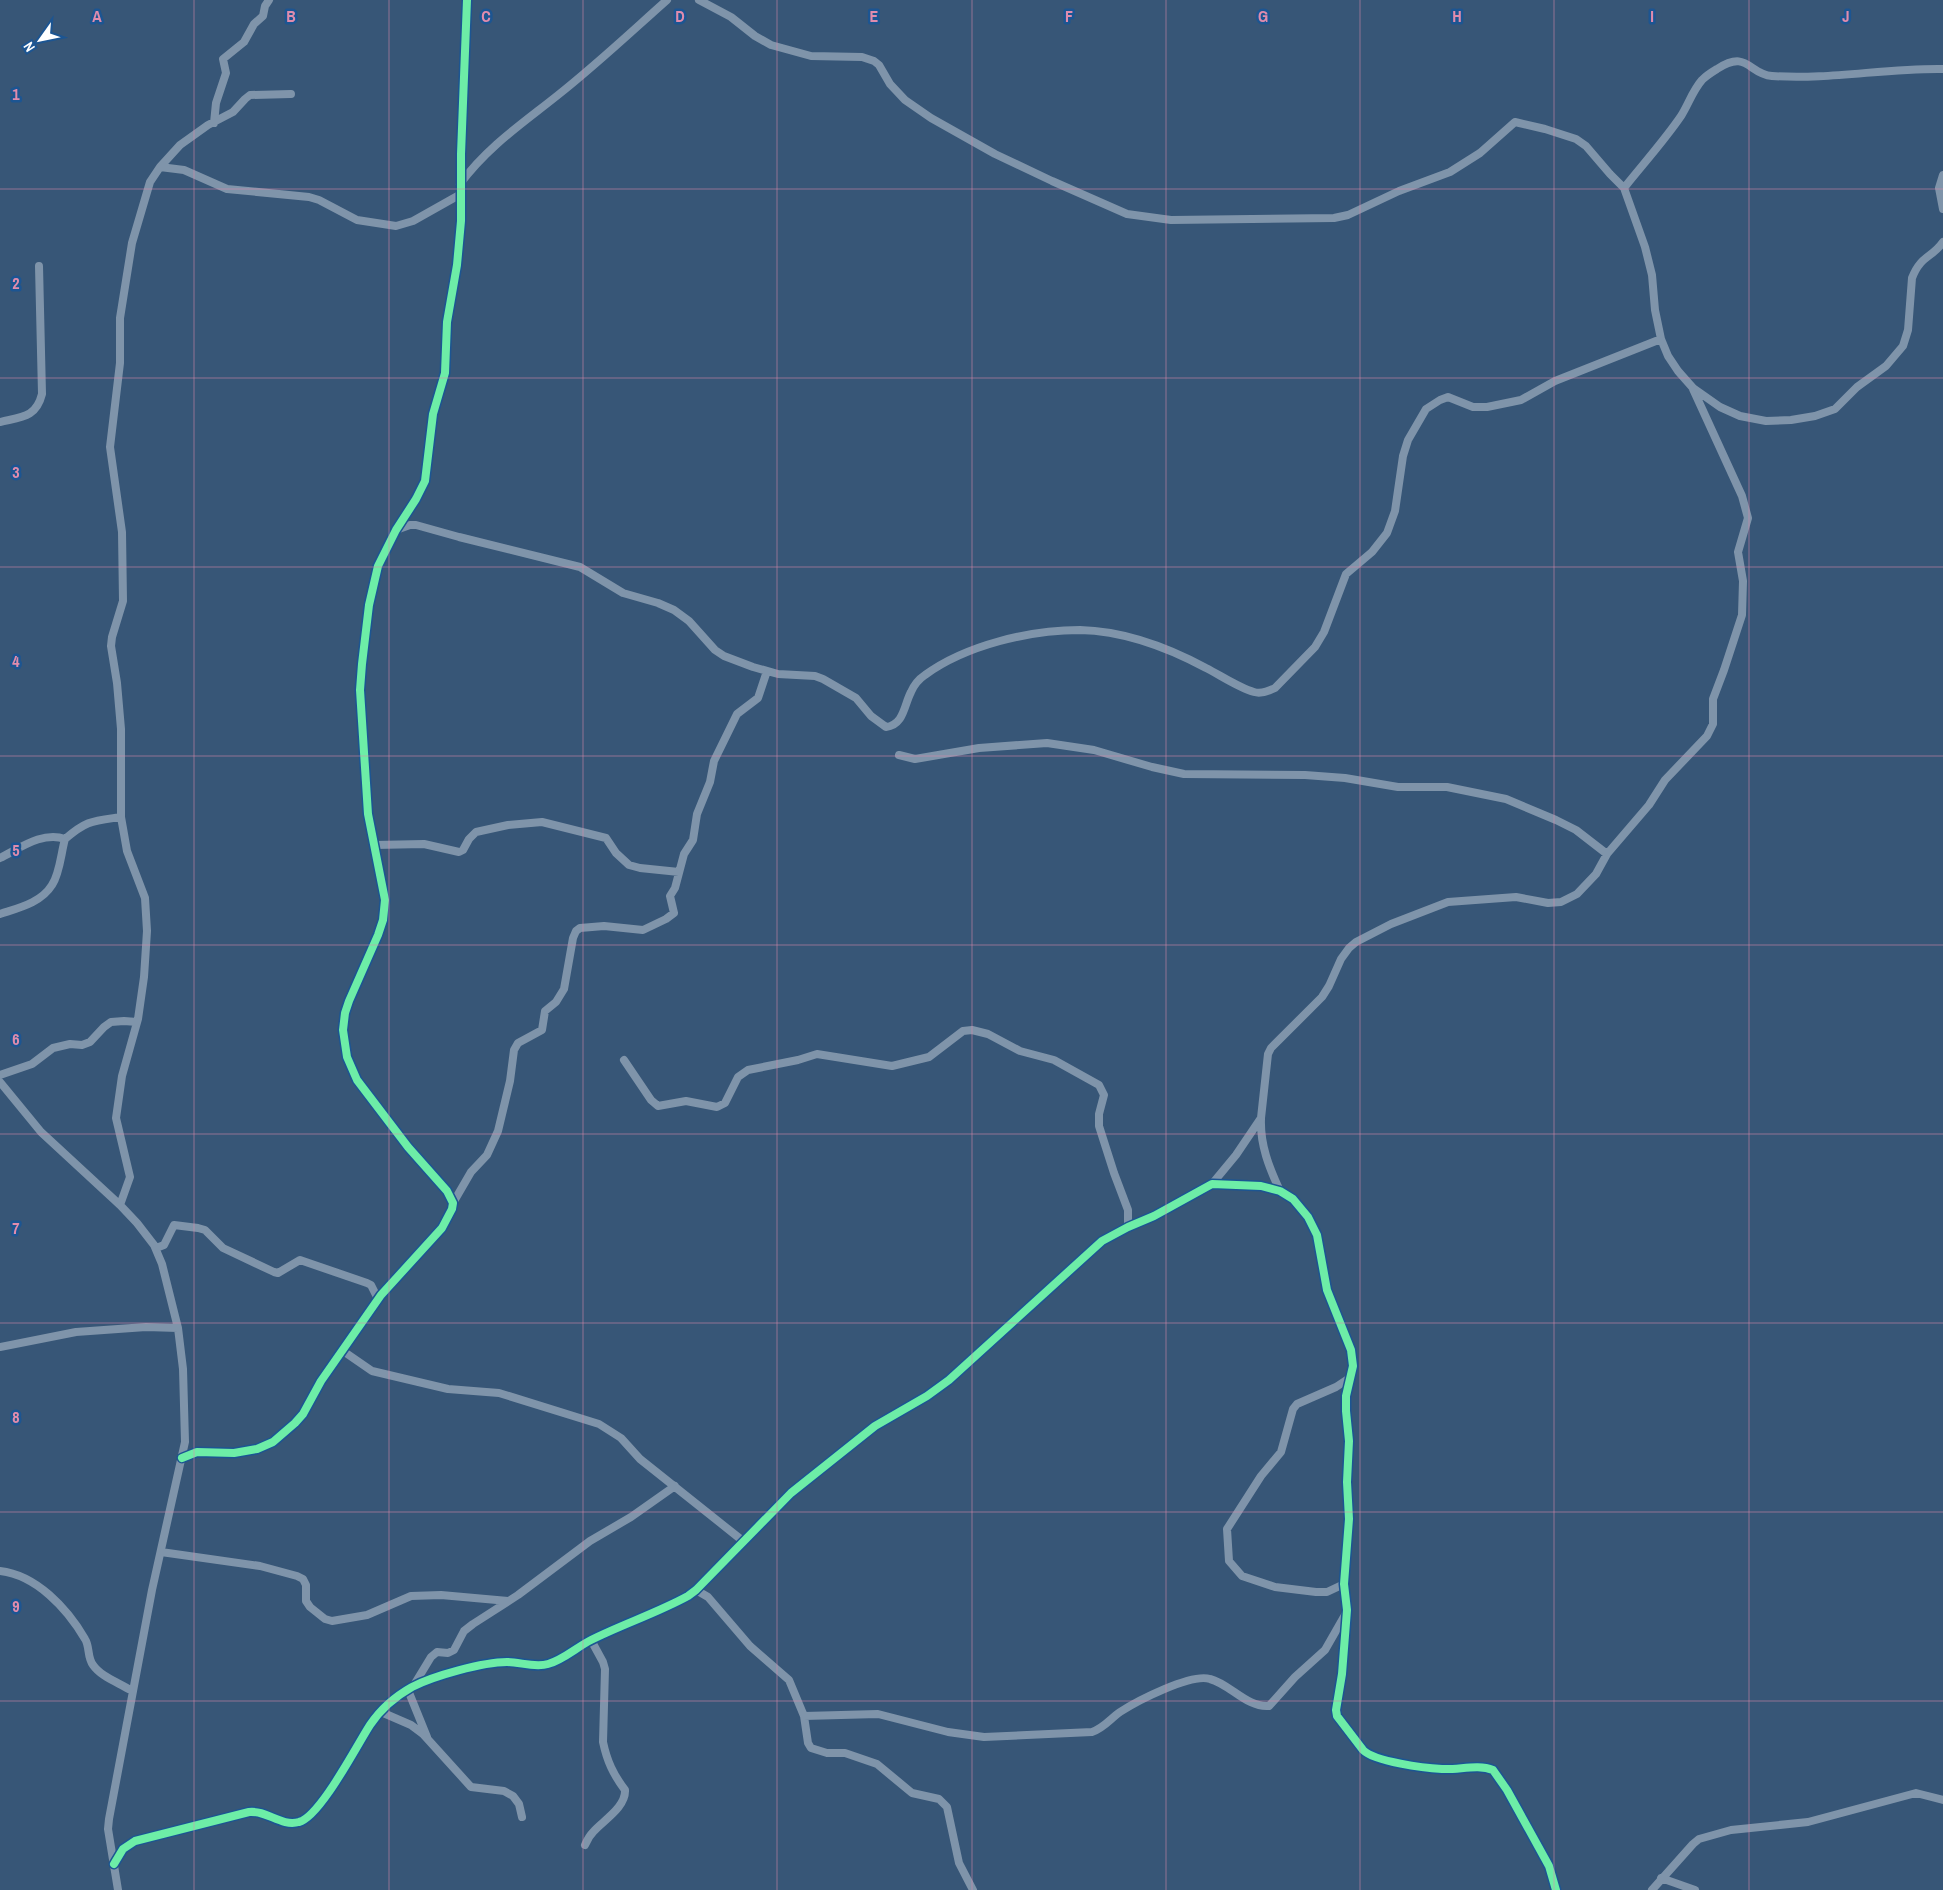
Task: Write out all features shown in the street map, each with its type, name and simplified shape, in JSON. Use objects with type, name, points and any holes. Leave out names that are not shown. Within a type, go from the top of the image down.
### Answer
[{"type":"street","points":[[214,122],[216,103],[226,73],[223,59],[244,42],[254,24],[263,16],[265,6],[269,0]]},
{"type":"street","points":[[453,1203],[448,1191],[408,1147],[357,1080],[347,1057],[343,1030],[345,1013],[383,920],[385,900],[368,814],[360,690],[369,605],[375,580],[384,554],[396,530],[425,481],[432,414],[446,364],[447,322],[457,265],[467,0]]},
{"type":"street","points":[[460,184],[482,157],[502,138],[559,95],[667,0]]},
{"type":"street","points":[[699,0],[731,17],[755,36],[771,45],[811,56],[862,57],[874,62],[879,65],[890,84],[905,100],[931,118],[995,154],[1127,214],[1171,220],[1314,219],[1348,215],[1399,191],[1433,179],[1463,165],[1480,153],[1515,122],[1576,139],[1586,146],[1624,188],[1645,247],[1652,275],[1655,310],[1661,339],[1678,371],[1693,388],[1720,407],[1740,416],[1766,421],[1815,416],[1835,409],[1857,387],[1886,366],[1903,346],[1908,330],[1912,278],[1915,270],[1920,262],[1940,247],[1943,242]]},
{"type":"street","points":[[1624,188],[1680,117],[1702,80],[1728,63],[1743,62],[1751,65],[1762,74],[1771,76],[1799,77],[1943,69]]},
{"type":"street","points":[[120,1205],[130,1177],[116,1118],[122,1076],[137,1022],[144,977],[147,931],[145,898],[128,850],[121,817],[121,728],[111,646],[123,601],[122,532],[110,447],[120,363],[120,318],[132,243],[150,182],[160,167],[180,146],[214,122],[233,112],[250,96],[291,94]]},
{"type":"street","points":[[160,167],[184,170],[227,189],[309,197],[319,200],[356,220],[396,226],[413,221],[461,194]]},
{"type":"street","points":[[1943,175],[1939,188],[1943,209]]},
{"type":"street","points":[[0,422],[35,411],[42,394],[39,266]]},
{"type":"street","points":[[396,530],[416,525],[580,567],[623,593],[658,603],[674,610],[689,621],[715,650],[724,656],[778,674],[815,676],[823,679],[856,698],[879,723],[886,727],[892,726],[901,717],[915,685],[938,666],[954,657],[981,647],[1047,632],[1072,630],[1102,631],[1172,650],[1252,692],[1268,692],[1275,688],[1315,647],[1324,632],[1346,574],[1372,552],[1387,533],[1395,511],[1403,456],[1408,440],[1426,410],[1448,397],[1473,407],[1487,407],[1521,400],[1555,381],[1661,339]]},
{"type":"street","points":[[1280,1191],[1268,1164],[1260,1135],[1268,1054],[1271,1048],[1322,997],[1341,959],[1356,942],[1391,924],[1448,902],[1516,897],[1548,903],[1561,902],[1577,894],[1590,881],[1607,854],[1649,805],[1665,780],[1711,729],[1713,724],[1713,699],[1742,615],[1744,581],[1738,552],[1748,518],[1747,510],[1724,454],[1693,388]]},
{"type":"street","points":[[182,1458],[197,1452],[245,1452],[273,1442],[302,1414],[320,1382],[378,1299],[442,1228],[453,1203],[471,1172],[487,1155],[498,1131],[510,1082],[514,1050],[518,1043],[542,1030],[545,1011],[560,998],[564,989],[572,938],[576,931],[580,928],[599,926],[643,930],[666,919],[675,912],[670,898],[684,854],[693,840],[698,814],[710,782],[714,761],[736,714],[761,694],[767,671]]},
{"type":"street","points":[[898,755],[915,760],[979,748],[1047,743],[1094,750],[1184,774],[1305,775],[1345,778],[1398,787],[1447,787],[1506,800],[1556,820],[1576,830],[1607,854]]},
{"type":"street","points":[[0,914],[40,898],[52,886],[65,839],[80,826],[93,821],[121,817]]},
{"type":"street","points":[[375,845],[424,844],[459,852],[463,850],[469,839],[476,832],[508,825],[542,822],[606,838],[616,853],[629,865],[679,872]]},
{"type":"street","points":[[0,858],[46,836],[55,835],[65,839]]},
{"type":"street","points":[[0,1076],[32,1064],[53,1048],[63,1045],[86,1044],[94,1039],[111,1022],[137,1022]]},
{"type":"street","points":[[624,1060],[651,1100],[658,1106],[686,1101],[717,1107],[725,1104],[738,1077],[748,1070],[798,1060],[817,1054],[892,1066],[929,1057],[963,1031],[972,1030],[988,1034],[1020,1051],[1054,1060],[1103,1089],[1104,1095],[1099,1114],[1100,1126],[1128,1210],[1128,1227]]},
{"type":"street","points":[[0,1082],[41,1132],[138,1222],[156,1248],[162,1264],[178,1328],[186,1410],[185,1442],[132,1690],[109,1819],[108,1830],[118,1890]]},
{"type":"street","points":[[410,1688],[467,1668],[506,1662],[538,1665],[550,1664],[591,1640],[678,1601],[696,1590],[791,1493],[875,1426],[927,1396],[949,1380],[1102,1241],[1154,1216],[1212,1184],[1236,1155],[1261,1118]]},
{"type":"street","points":[[1212,1184],[1262,1186],[1280,1191],[1293,1200],[1308,1217],[1317,1235],[1327,1290],[1352,1350],[1351,1377],[1346,1404],[1349,1442],[1347,1482],[1349,1519],[1344,1584],[1347,1610],[1342,1674],[1336,1710],[1339,1720],[1367,1754],[1379,1759],[1443,1770],[1481,1768],[1493,1770],[1507,1790],[1549,1866],[1556,1890]]},
{"type":"street","points":[[156,1248],[164,1245],[174,1225],[198,1228],[210,1234],[223,1248],[274,1272],[278,1273],[300,1260],[371,1285],[378,1299]]},
{"type":"street","points":[[0,1347],[76,1332],[162,1326],[178,1328]]},
{"type":"street","points":[[343,1351],[372,1371],[448,1389],[499,1394],[520,1399],[534,1406],[592,1422],[613,1432],[640,1459],[743,1542]]},
{"type":"street","points":[[1344,1584],[1327,1592],[1316,1592],[1275,1587],[1242,1576],[1229,1562],[1227,1537],[1228,1529],[1261,1476],[1281,1452],[1293,1409],[1297,1404],[1336,1387],[1351,1377]]},
{"type":"street","points":[[114,1864],[123,1849],[136,1841],[249,1812],[258,1811],[284,1822],[302,1822],[315,1810],[370,1724],[381,1712],[410,1688],[434,1654],[454,1650],[468,1628],[508,1602],[580,1547],[631,1517],[675,1486]]},
{"type":"street","points":[[160,1552],[260,1566],[297,1576],[303,1579],[306,1584],[306,1601],[325,1620],[332,1621],[367,1615],[411,1596],[441,1595],[508,1602]]},
{"type":"street","points":[[0,1571],[12,1572],[28,1579],[55,1602],[67,1613],[85,1640],[93,1666],[132,1690]]},
{"type":"street","points":[[696,1590],[708,1597],[750,1646],[786,1675],[804,1716],[808,1743],[811,1748],[827,1753],[845,1754],[877,1764],[912,1793],[939,1799],[944,1802],[947,1807],[959,1863],[973,1890]]},
{"type":"street","points":[[804,1716],[878,1714],[948,1732],[984,1737],[1092,1732],[1101,1729],[1123,1710],[1156,1692],[1202,1677],[1212,1679],[1263,1707],[1269,1706],[1295,1677],[1325,1650],[1347,1610]]},
{"type":"street","points":[[585,1845],[591,1834],[619,1806],[625,1795],[625,1790],[609,1765],[605,1752],[603,1742],[605,1669],[591,1640]]},
{"type":"street","points":[[410,1688],[428,1739]]},
{"type":"street","points":[[381,1712],[411,1726],[428,1739],[471,1787],[504,1792],[513,1796],[519,1804],[522,1817]]},
{"type":"street","points":[[1652,1890],[1693,1844],[1712,1835],[1731,1830],[1808,1822],[1916,1793],[1943,1800]]},
{"type":"street","points":[[1661,1878],[1695,1890]]},
{"type":"cycle path","points":[[182,1458],[197,1452],[234,1453],[257,1449],[273,1442],[295,1423],[303,1414],[321,1381],[381,1295],[442,1228],[452,1209],[453,1203],[447,1191],[408,1147],[357,1080],[347,1057],[343,1030],[349,1001],[383,920],[385,900],[368,814],[360,690],[362,664],[369,605],[378,566],[396,530],[425,481],[433,414],[445,373],[447,322],[457,265],[461,221],[461,154],[467,0]]},
{"type":"cycle path","points":[[114,1864],[123,1849],[135,1841],[249,1812],[262,1813],[280,1821],[299,1822],[308,1817],[317,1808],[370,1725],[383,1709],[412,1687],[445,1674],[485,1664],[507,1662],[533,1665],[548,1664],[559,1660],[591,1640],[688,1596],[791,1493],[875,1426],[927,1396],[949,1380],[1102,1241],[1154,1216],[1212,1184],[1261,1186],[1280,1191],[1293,1199],[1308,1217],[1317,1235],[1327,1290],[1351,1350],[1353,1366],[1346,1396],[1349,1441],[1347,1482],[1349,1519],[1344,1584],[1347,1610],[1342,1674],[1336,1710],[1337,1716],[1363,1750],[1378,1758],[1401,1764],[1434,1768],[1481,1767],[1493,1770],[1507,1790],[1549,1866],[1556,1890]]}]
